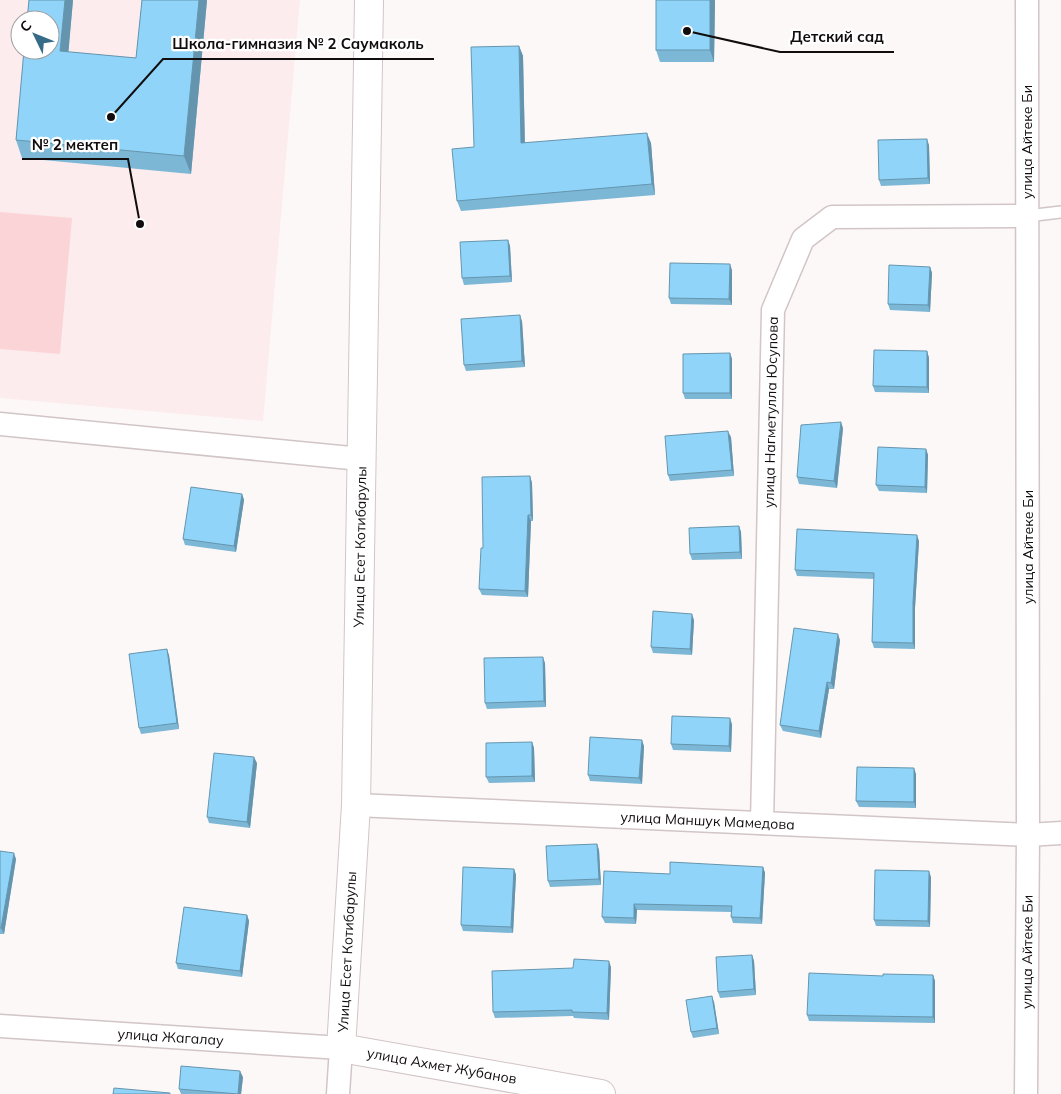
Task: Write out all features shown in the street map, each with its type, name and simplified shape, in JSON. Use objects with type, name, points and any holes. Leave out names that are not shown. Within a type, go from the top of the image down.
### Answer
[{"type":"main road","name":"Улица Есет Котибарулы","points":[[341,1048],[356,805],[368,0]]},
{"type":"main road","name":"улица Ахмет Жубанов","points":[[341,1048],[601,1094]]},
{"type":"street","name":"улица Айтеке Би","points":[[1026,1094],[1028,835],[1027,0]]},
{"type":"street","name":"улица Нагметулла Юсупова","points":[[762,823],[773,310],[803,239],[832,217],[1028,216]]},
{"type":"street","points":[[0,424],[361,459]]},
{"type":"street","name":"улица Маншук Мамедова","points":[[356,805],[1028,835],[1061,833]]},
{"type":"street","name":"улица Жагалау","points":[[0,1026],[341,1048]]},
{"type":"street","name":"Улица Есет Котибарулы","points":[[338,1094],[341,1048]]},
{"type":"lane","points":[[1028,216],[1061,212]]},
{"type":"shaded area","points":[[0,0],[300,0],[263,421],[0,398]]},
{"type":"shaded area","points":[[0,212],[72,218],[60,354],[0,349]]},
{"type":"building","points":[[29,0],[65,0],[60,51],[60,10],[28,10]]},
{"type":"building","points":[[142,0],[199,0],[184,156],[16,140],[23,60],[60,60],[60,51],[136,58]]},
{"type":"building","points":[[656,0],[710,0],[710,50],[656,50]]},
{"type":"building","points":[[519,46],[521,143],[647,133],[652,184],[457,201],[452,149],[474,147],[471,47]]},
{"type":"building","points":[[927,139],[928,178],[879,180],[878,140]]},
{"type":"building","points":[[508,240],[510,276],[462,278],[460,242]]},
{"type":"building","points":[[670,263],[730,264],[729,299],[669,298]]},
{"type":"building","points":[[889,265],[930,267],[928,305],[888,304]]},
{"type":"building","points":[[520,315],[522,361],[464,365],[461,319]]},
{"type":"building","points":[[874,350],[927,351],[927,387],[873,386]]},
{"type":"building","points":[[730,353],[730,393],[683,393],[683,354]]},
{"type":"building","points":[[841,422],[834,481],[797,477],[801,425]]},
{"type":"building","points":[[728,431],[732,470],[668,475],[665,436]]},
{"type":"building","points":[[878,447],[926,449],[925,487],[876,485]]},
{"type":"building","points":[[530,476],[531,515],[528,515],[525,591],[479,589],[481,548],[483,548],[482,477]]},
{"type":"building","points":[[191,487],[242,494],[234,546],[183,539]]},
{"type":"building","points":[[739,526],[740,552],[690,554],[689,528]]},
{"type":"building","points":[[797,529],[917,535],[913,602],[913,643],[872,642],[874,573],[795,570]]},
{"type":"building","points":[[653,611],[692,614],[690,649],[651,647]]},
{"type":"building","points":[[794,628],[838,634],[831,683],[827,682],[819,731],[780,725]]},
{"type":"building","points":[[167,649],[177,723],[139,728],[129,654]]},
{"type":"building","points":[[543,657],[544,701],[485,703],[484,658]]},
{"type":"building","points":[[672,716],[730,718],[729,746],[671,744]]},
{"type":"building","points":[[590,737],[642,740],[639,778],[588,775]]},
{"type":"building","points":[[532,742],[532,776],[486,777],[486,743]]},
{"type":"building","points":[[214,753],[254,757],[247,822],[207,817]]},
{"type":"building","points":[[857,767],[914,768],[914,802],[856,801]]},
{"type":"building","points":[[597,844],[599,879],[548,881],[546,846]]},
{"type":"building","points":[[0,851],[14,853],[1,928],[0,928]]},
{"type":"building","points":[[670,862],[763,867],[760,918],[731,917],[732,906],[634,904],[634,918],[602,917],[604,871],[670,874]]},
{"type":"building","points":[[463,867],[514,869],[511,927],[461,925]]},
{"type":"building","points":[[875,870],[929,871],[928,921],[874,920]]},
{"type":"building","points":[[184,907],[247,915],[240,971],[176,963]]},
{"type":"building","points":[[752,955],[754,989],[718,992],[716,957]]},
{"type":"building","points":[[574,959],[609,961],[607,1013],[572,1012],[572,1010],[493,1012],[492,971],[573,968]]},
{"type":"building","points":[[809,973],[883,976],[883,974],[933,975],[933,1017],[807,1015]]},
{"type":"building","points":[[712,996],[717,1028],[691,1032],[686,1000]]},
{"type":"building","points":[[181,1066],[240,1071],[238,1094],[179,1089]]},
{"type":"building","points":[[114,1088],[170,1093],[170,1094],[113,1094]]},
{"type":"place","name":"Детский сад","points":[[687,31]]},
{"type":"place","name":"Школа-гимназия № 2 Саумаколь","points":[[111,117]]},
{"type":"place","name":"№ 2 мектеп","points":[[140,224]]}]
